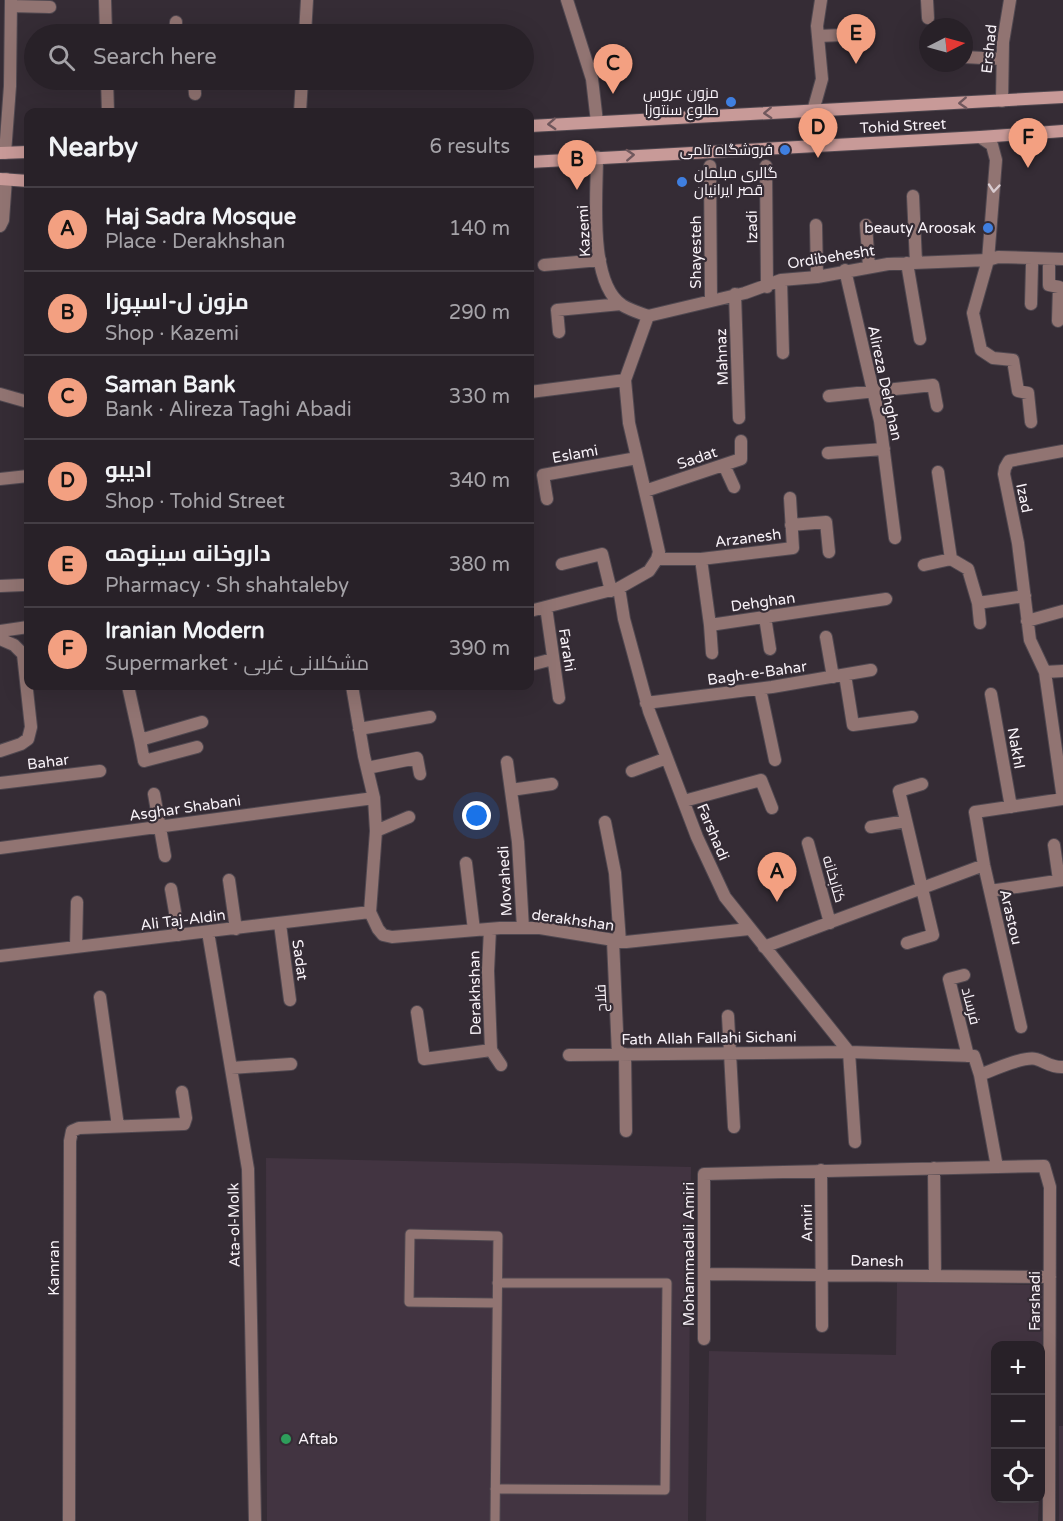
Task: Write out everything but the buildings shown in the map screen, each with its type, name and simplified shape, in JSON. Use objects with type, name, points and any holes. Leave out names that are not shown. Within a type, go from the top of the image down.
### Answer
[{"type":"main road","name":"Tohid Street","points":[[534,126],[1063,97]]},
{"type":"main road","name":"Tohid Street","points":[[534,162],[1063,131]]},
{"type":"main road","points":[[3,153],[24,152]]},
{"type":"main road","points":[[3,179],[24,181]]},
{"type":"street","points":[[105,0],[106,24]]},
{"type":"street","points":[[306,24],[307,0]]},
{"type":"street","points":[[567,0],[592,79],[597,122]]},
{"type":"street","points":[[813,111],[822,79],[817,26],[821,0]]},
{"type":"street","points":[[927,0],[928,18]]},
{"type":"street","name":"Ershad","points":[[1002,101],[1002,58],[1010,0]]},
{"type":"street","points":[[3,153],[5,57],[11,3],[50,7]]},
{"type":"street","points":[[818,36],[868,34]]},
{"type":"street","points":[[973,57],[1002,58]]},
{"type":"street","points":[[107,90],[108,108]]},
{"type":"street","points":[[195,90],[195,94]]},
{"type":"street","points":[[300,108],[301,90]]},
{"type":"street","points":[[981,137],[992,145],[996,160],[988,260],[972,314],[980,349],[993,358],[1013,360],[1018,391],[1028,393],[1031,422]]},
{"type":"street","name":"Kazemi","points":[[597,157],[596,247],[606,285],[621,304]]},
{"type":"street","name":"Shayesteh","points":[[710,166],[711,302]]},
{"type":"street","name":"Izadi","points":[[766,166],[767,287]]},
{"type":"street","points":[[0,226],[3,220],[3,179]]},
{"type":"street","points":[[913,196],[912,262],[920,339]]},
{"type":"street","points":[[816,225],[817,277]]},
{"type":"street","points":[[866,225],[869,267]]},
{"type":"street","name":"Ordibehesht","points":[[648,316],[767,287],[781,280],[817,277],[845,270],[912,262],[988,260],[998,257],[1063,259]]},
{"type":"street","points":[[544,265],[600,260]]},
{"type":"street","name":"Ordibehesht","points":[[988,260],[997,263],[1063,267]]},
{"type":"street","points":[[1031,304],[1032,266]]},
{"type":"street","points":[[1049,266],[1049,285],[1059,287],[1058,321]]},
{"type":"street","name":"Alireza Dehghan","points":[[845,270],[880,421],[895,538]]},
{"type":"street","points":[[781,280],[783,353]]},
{"type":"street","name":"Mahnaz","points":[[735,294],[739,418]]},
{"type":"street","points":[[534,610],[615,590],[649,571],[657,559],[658,552],[629,423],[625,380],[648,316],[621,304],[557,310],[559,332]]},
{"type":"street","points":[[534,391],[625,380]]},
{"type":"street","points":[[829,396],[933,385],[937,406]]},
{"type":"street","points":[[0,394],[24,401]]},
{"type":"street","name":"Sadat","points":[[645,491],[741,459],[741,441]]},
{"type":"street","points":[[828,453],[884,449]]},
{"type":"street","name":"Izad","points":[[1063,451],[1009,461],[1004,474],[1018,543],[1030,640],[1045,672],[1063,799]]},
{"type":"street","name":"Eslami","points":[[547,499],[543,475],[637,458]]},
{"type":"street","points":[[724,465],[734,487]]},
{"type":"street","points":[[938,472],[951,559]]},
{"type":"street","points":[[0,479],[24,476]]},
{"type":"street","name":"Arzanesh","points":[[657,559],[701,559],[793,548],[790,498]]},
{"type":"street","points":[[791,525],[826,522],[829,552]]},
{"type":"street","name":"Farshadi","points":[[562,564],[602,554],[624,619],[646,703],[697,837],[725,897],[849,1052]]},
{"type":"street","points":[[701,559],[710,625],[711,653]]},
{"type":"street","points":[[924,565],[951,559],[968,569],[978,603],[980,623]]},
{"type":"street","points":[[0,586],[23,585]]},
{"type":"street","points":[[978,603],[1024,596]]},
{"type":"street","name":"Dehghan","points":[[710,625],[886,599]]},
{"type":"street","name":"Farahi","points":[[546,607],[560,698]]},
{"type":"street","points":[[1027,621],[1063,611]]},
{"type":"street","points":[[765,617],[770,649]]},
{"type":"street","points":[[0,631],[24,628]]},
{"type":"street","points":[[826,637],[853,724],[912,717]]},
{"type":"street","points":[[0,639],[18,648],[24,654]]},
{"type":"street","points":[[534,664],[553,659]]},
{"type":"street","name":"Bagh-e-Bahar","points":[[646,703],[760,689],[871,670]]},
{"type":"street","points":[[1045,672],[1063,670]]},
{"type":"street","points":[[760,689],[775,760]]},
{"type":"street","points":[[0,751],[21,744],[28,739],[31,727],[28,690]]},
{"type":"street","points":[[129,690],[144,761],[197,747]]},
{"type":"street","points":[[353,690],[374,798],[376,831],[370,912]]},
{"type":"street","name":"Nakhl","points":[[991,694],[1011,807]]},
{"type":"street","points":[[359,729],[430,717]]},
{"type":"street","points":[[140,740],[202,722]]},
{"type":"street","points":[[367,768],[417,758],[420,774]]},
{"type":"street","points":[[632,771],[667,758]]},
{"type":"street","name":"Movahedi","points":[[507,762],[518,842],[523,928]]},
{"type":"street","name":"Bahar","points":[[0,783],[100,771]]},
{"type":"street","points":[[684,801],[761,780],[772,808]]},
{"type":"street","points":[[511,790],[552,784]]},
{"type":"street","points":[[907,943],[933,935],[899,791],[922,784]]},
{"type":"street","points":[[154,794],[165,856]]},
{"type":"street","name":"Asghar Shabani","points":[[0,848],[374,798]]},
{"type":"street","points":[[1011,807],[1063,799]]},
{"type":"street","name":"Arastou","points":[[1011,807],[975,812],[984,866],[1021,1027]]},
{"type":"street","points":[[376,831],[409,817]]},
{"type":"street","points":[[871,826],[906,821]]},
{"type":"street","name":"فلاح","points":[[605,822],[615,873],[616,941],[626,1131]]},
{"type":"street","name":"کتابخانه","points":[[808,843],[830,923]]},
{"type":"street","points":[[990,891],[1061,880],[1054,845]]},
{"type":"street","points":[[466,863],[474,930]]},
{"type":"street","points":[[764,947],[984,866]]},
{"type":"street","points":[[229,880],[236,929]]},
{"type":"street","points":[[171,889],[179,935]]},
{"type":"street","points":[[76,947],[77,902]]},
{"type":"street","name":"derakhshan","points":[[370,912],[383,935],[392,937],[490,928],[540,928],[616,941],[749,929]]},
{"type":"street","name":"Ali Taj-Aldin","points":[[0,956],[370,912]]},
{"type":"street","name":"Sadat","points":[[280,924],[290,1000]]},
{"type":"street","name":"Derakhshan","points":[[417,1012],[423,1059],[491,1050],[488,971],[490,928]]},
{"type":"street","name":"Ata-ol-Molk","points":[[208,932],[248,1169],[255,1521]]},
{"type":"street","name":"فرساد","points":[[964,975],[949,979],[968,1056]]},
{"type":"street","points":[[100,998],[118,1126]]},
{"type":"street","points":[[728,1016],[734,1127]]},
{"type":"street","points":[[491,1050],[501,1065]]},
{"type":"street","points":[[855,1142],[849,1052],[974,1056],[980,1075],[997,1167]]},
{"type":"street","name":"Fath Allah Fallahi Sichani","points":[[569,1055],[849,1052]]},
{"type":"street","points":[[980,1075],[1026,1059],[1035,1059],[1052,1067],[1063,1067]]},
{"type":"street","points":[[231,1068],[291,1064]]},
{"type":"street","name":"Kamran","points":[[69,1521],[69,1141],[72,1131],[79,1128],[184,1124],[186,1122],[182,1092]]},
{"type":"street","name":"Farshadi","points":[[853,1169],[1044,1166],[1050,1187],[1049,1521]]},
{"type":"street","points":[[934,1168],[935,1276]]},
{"type":"street","name":"Mohammadali Amiri","points":[[704,1339],[704,1174],[853,1169]]},
{"type":"street","name":"Amiri","points":[[821,1170],[822,1326]]},
{"type":"street","name":"Danesh","points":[[704,1274],[1050,1277]]},
{"type":"lane","points":[[495,1521],[498,1236],[410,1234],[409,1302],[497,1303]]},
{"type":"lane","points":[[495,1489],[665,1490],[667,1283],[497,1283]]},
{"type":"shaded area","points":[[266,1158],[691,1167],[688,1521],[267,1521]]},
{"type":"shaded area","points":[[897,1282],[1043,1285],[1042,1341],[991,1341],[991,1503],[1039,1503],[1038,1521],[706,1521],[709,1351],[896,1355]]},
{"type":"shaded area","points":[[1059,1426],[1063,1426],[1063,1521],[1059,1521]]},
{"type":"place","name":"داروخانه سینوهه","points":[[856,64]]},
{"type":"place","name":"Saman Bank","points":[[613,94]]},
{"type":"place","name":"مزون عروس طلوع سنتوزا","points":[[731,102]]},
{"type":"place","name":"فروشگاه تامی","points":[[785,150]]},
{"type":"place","name":"ادیبو","points":[[818,158]]},
{"type":"place","name":"Iranian Modern","points":[[1028,168]]},
{"type":"place","name":"گالری مبلمان قصر ایرانیان","points":[[682,182]]},
{"type":"place","name":"مزون ل-اسپوزا","points":[[577,190]]},
{"type":"place","name":"beauty Aroosak","points":[[988,228]]},
{"type":"place","name":"Haj Sadra Mosque","points":[[777,902]]},
{"type":"place","name":"Aftab","points":[[286,1439]]}]
